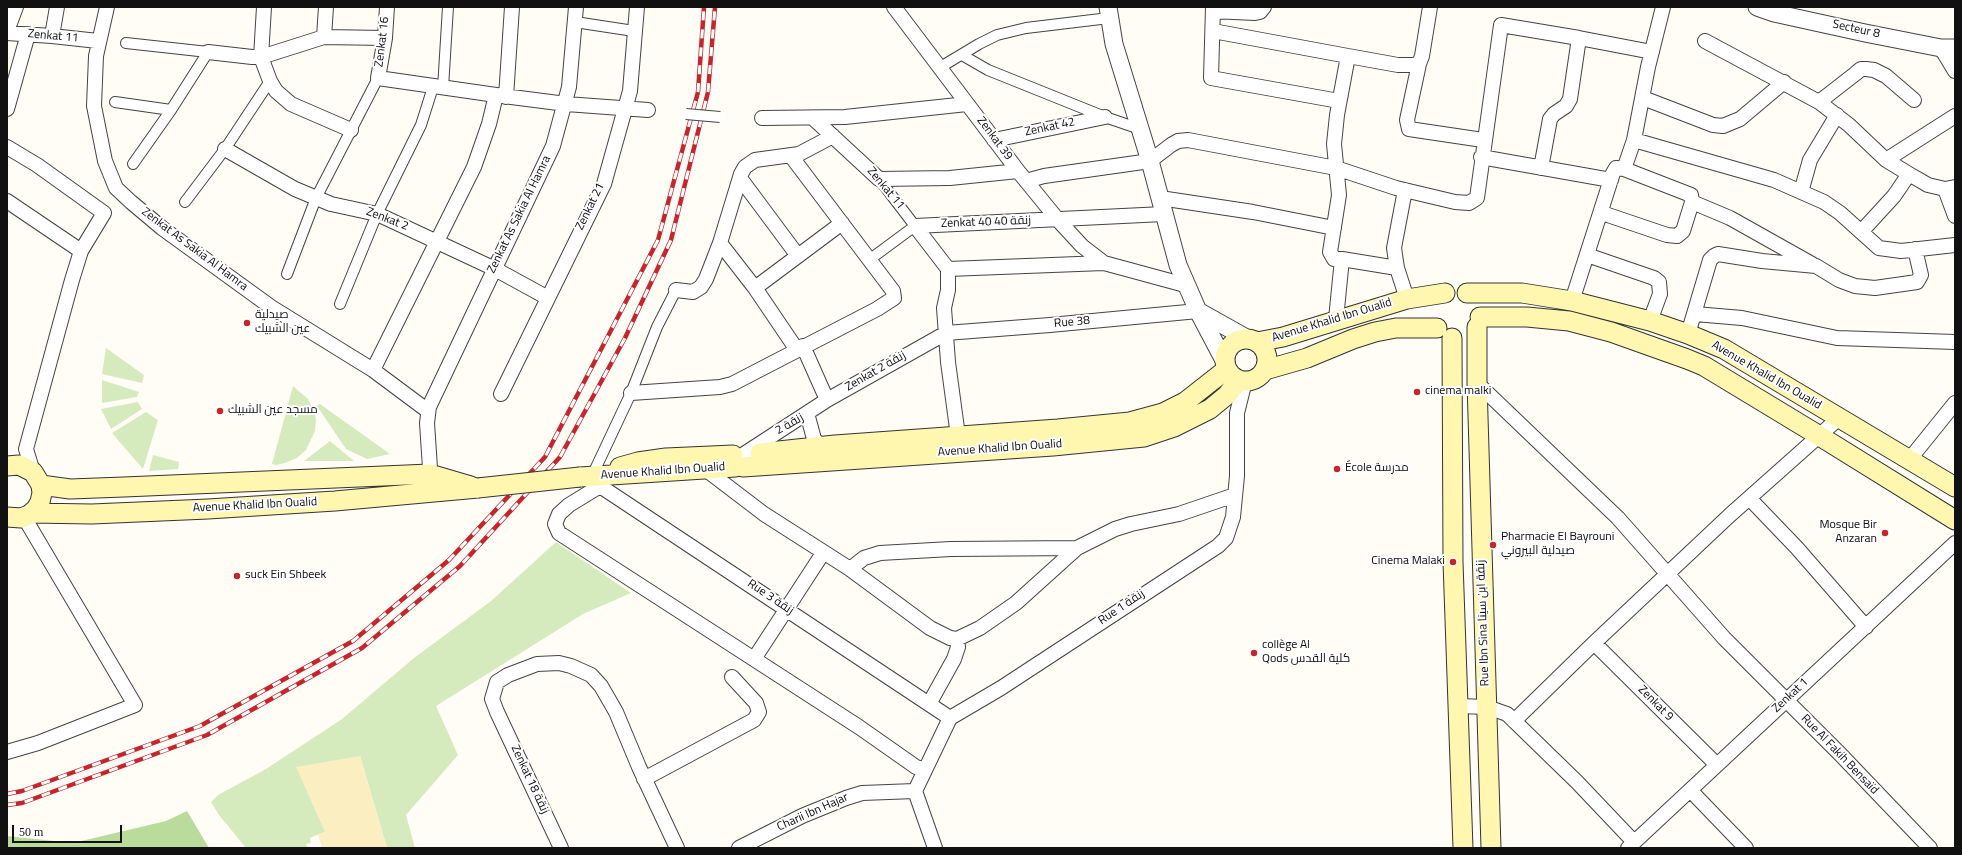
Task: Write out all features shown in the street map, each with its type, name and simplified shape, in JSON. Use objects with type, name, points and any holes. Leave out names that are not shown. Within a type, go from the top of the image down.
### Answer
[{"type":"main road","points":[[1444,333],[1466,336],[1479,322],[1478,303],[1467,293],[1452,291],[1445,293],[1434,305],[1433,320],[1444,333],[1463,848]]},
{"type":"main road","name":"Avenue Khalid Ibn Oualid","points":[[1252,340],[1283,337],[1407,299],[1445,293]]},
{"type":"main road","name":"Avenue Khalid Ibn Oualid","points":[[1467,293],[1522,293],[1572,301],[1650,321],[1688,334],[1724,349],[1955,487]]},
{"type":"main road","name":"Avenue Khalid Ibn Oualid","points":[[1479,322],[1527,317],[1563,320],[1597,328],[1656,346],[1704,366],[1955,520]]},
{"type":"main road","name":"Rue Ibn Sina زنقة ابن سينا","points":[[1479,322],[1477,383],[1491,848]]},
{"type":"main road","name":"Avenue Khalid Ibn Oualid","points":[[1265,370],[1307,358],[1353,338],[1375,332],[1396,328],[1444,333]]},
{"type":"main road","points":[[1241,340],[1252,340],[1266,351],[1267,364],[1265,370],[1256,379],[1234,374],[1226,353],[1229,347],[1241,340]]},
{"type":"main road","name":"Avenue Khalid Ibn Oualid","points":[[21,516],[208,509],[590,480],[705,470],[740,459],[821,446],[1058,430],[1130,422],[1163,413],[1234,374]]},
{"type":"main road","name":"Avenue Khalid Ibn Oualid","points":[[590,480],[626,465],[651,459],[740,459],[1053,446],[1144,437],[1174,427],[1210,409],[1227,395],[1234,374]]},
{"type":"main road","name":"Avenue Khalid Ibn Oualid","points":[[7,466],[19,465],[37,478],[70,488],[430,474],[478,488]]},
{"type":"main road","points":[[21,516],[40,502],[37,478]]},
{"type":"street","points":[[7,32],[16,7]]},
{"type":"street","points":[[52,36],[57,7]]},
{"type":"street","name":"Zenkat As Sakia Al Hamra","points":[[107,7],[98,41],[94,70],[94,106],[105,161],[116,188],[162,228],[271,307],[373,370],[428,411]]},
{"type":"street","points":[[264,7],[261,57],[270,81],[279,94],[291,104],[351,130]]},
{"type":"street","points":[[324,37],[326,7]]},
{"type":"street","name":"Zenkat 16","points":[[378,78],[385,38],[387,7]]},
{"type":"street","points":[[340,304],[377,214],[438,87],[448,7]]},
{"type":"street","points":[[373,370],[478,156],[501,96],[512,7]]},
{"type":"street","name":"Zenkat As Sakia Al Hamra","points":[[432,493],[428,411],[494,268],[553,146],[566,104],[572,70],[576,7]]},
{"type":"street","name":"Zenkat 21","points":[[501,394],[602,190],[626,109],[631,82],[637,7]]},
{"type":"street","name":"Zenkat 39","points":[[894,7],[994,140],[1058,220],[1082,246],[1104,263]]},
{"type":"street","points":[[1264,7],[1260,12],[1255,13],[1213,9],[1211,78],[1339,101]]},
{"type":"street","points":[[1430,7],[1422,55],[1407,120],[1409,129],[1484,140]]},
{"type":"street","points":[[1624,168],[1634,140],[1663,7]]},
{"type":"street","name":"Secteur 8","points":[[1757,7],[1774,13],[1948,48]]},
{"type":"street","points":[[939,68],[997,35],[1108,12],[1114,44],[1150,161],[1178,265],[1185,285],[1198,311],[1234,374]]},
{"type":"street","points":[[575,22],[634,31]]},
{"type":"street","points":[[879,180],[1044,176],[1150,161],[1170,145],[1178,141],[1188,140],[1336,168],[1405,190],[1460,203],[1473,202],[1477,198],[1481,157],[1501,25],[1652,52]]},
{"type":"street","points":[[1213,31],[1398,65],[1419,64]]},
{"type":"street","name":"Zenkat 11","points":[[7,32],[98,41]]},
{"type":"street","points":[[7,109],[11,77],[28,34]]},
{"type":"street","points":[[126,43],[261,57],[324,37],[385,38]]},
{"type":"street","points":[[1541,168],[1550,119],[1554,114],[1566,106],[1570,99],[1580,38]]},
{"type":"street","points":[[1705,41],[1819,102],[1837,115],[1886,160],[1908,174],[1928,185],[1950,188],[1955,216]]},
{"type":"street","points":[[1948,48],[1955,71]]},
{"type":"street","points":[[132,164],[171,110],[208,52]]},
{"type":"street","points":[[962,55],[988,70],[1105,117],[1140,129]]},
{"type":"street","points":[[1348,56],[1339,101],[1334,144],[1339,195],[1330,252],[1334,259],[1397,268]]},
{"type":"street","points":[[1819,102],[1855,74],[1866,69],[1874,70],[1886,76],[1914,100]]},
{"type":"street","points":[[287,274],[316,198],[378,78],[566,104],[648,110]]},
{"type":"street","points":[[185,202],[225,148],[270,81]]},
{"type":"street","points":[[1642,98],[1713,125],[1723,126],[1740,119],[1784,82]]},
{"type":"street","points":[[115,102],[171,110]]},
{"type":"street","points":[[762,118],[845,117],[967,104]]},
{"type":"street","points":[[686,114],[720,117]]},
{"type":"street","points":[[1801,192],[1810,160],[1837,115]]},
{"type":"street","points":[[1886,160],[1955,116]]},
{"type":"street","name":"Zenkat 42","points":[[994,140],[1105,117]]},
{"type":"street","name":"Zenkat 11","points":[[813,118],[879,180],[948,269]]},
{"type":"street","points":[[833,136],[810,149],[791,156],[755,160],[745,167],[740,178],[720,243],[701,287],[691,292],[676,290],[657,327],[631,393],[590,480],[569,505],[559,514],[555,524],[559,533],[858,727],[896,754],[925,770]]},
{"type":"street","points":[[1634,140],[1746,171],[1801,192],[1832,207],[1880,248],[1901,251],[1955,245]]},
{"type":"street","points":[[7,147],[37,165],[104,213],[81,251],[26,449],[7,466]]},
{"type":"street","name":"Zenkat 2","points":[[225,148],[273,177],[316,198],[331,204],[377,214],[494,268],[548,298]]},
{"type":"street","points":[[631,393],[729,385],[878,308],[894,298],[892,291],[791,156]]},
{"type":"street","points":[[1481,157],[1611,180]]},
{"type":"street","points":[[1572,301],[1602,213],[1615,168],[1624,168],[1690,194],[1693,198],[1683,231],[1677,236],[1667,235],[1602,213]]},
{"type":"street","points":[[1861,232],[1894,196],[1908,174]]},
{"type":"street","points":[[740,178],[798,256]]},
{"type":"street","points":[[1405,190],[1394,248],[1397,268],[1407,299]]},
{"type":"street","points":[[1160,198],[1254,212],[1334,228]]},
{"type":"street","points":[[7,201],[81,251]]},
{"type":"street","points":[[1692,202],[1730,218],[1839,280],[1855,286],[1875,288],[1917,282],[1921,275],[1916,249]]},
{"type":"street","name":"Zenkat 40 زنقة 40","points":[[915,226],[1164,214]]},
{"type":"street","points":[[755,288],[842,223]]},
{"type":"street","points":[[869,260],[915,226]]},
{"type":"street","points":[[720,243],[800,348],[827,400]]},
{"type":"street","points":[[1688,334],[1710,260],[1714,256],[1718,254],[1762,261],[1816,266]]},
{"type":"street","points":[[1587,255],[1654,278],[1659,282],[1660,294],[1650,321]]},
{"type":"street","points":[[1336,320],[1342,260]]},
{"type":"street","name":"Zenkat 39","points":[[948,269],[1104,263],[1185,285]]},
{"type":"street","points":[[948,269],[948,290],[944,300],[946,333],[958,436]]},
{"type":"street","points":[[1198,311],[1252,340]]},
{"type":"street","name":"Rue 38","points":[[946,333],[1198,311]]},
{"type":"street","points":[[1695,314],[1742,318],[1836,338],[1955,342]]},
{"type":"street","name":"Zenkat 2 زنقة","points":[[807,413],[827,400],[946,333]]},
{"type":"street","name":"Rue 1 زنقة","points":[[950,718],[1001,688],[1218,546],[1226,538],[1229,533],[1233,517],[1237,476],[1237,413],[1234,374]]},
{"type":"street","name":"Rue Al Fakih Bensaïd","points":[[1477,383],[1618,518],[1734,648],[1930,848]]},
{"type":"street","points":[[1909,460],[1955,404]]},
{"type":"street","name":"زنقة 2","points":[[740,459],[807,413],[814,439],[821,446]]},
{"type":"street","points":[[1514,721],[1667,574],[1818,435],[1839,418]]},
{"type":"street","points":[[26,449],[37,478]]},
{"type":"street","points":[[705,470],[764,514],[850,569],[930,628],[950,638],[957,639],[980,628],[1016,603],[1077,548],[1109,532],[1131,524],[1179,514],[1235,495]]},
{"type":"street","name":"Rue 3 زنقة","points":[[590,480],[950,718]]},
{"type":"street","points":[[1749,498],[1797,548],[1866,627]]},
{"type":"street","points":[[7,752],[38,743],[135,705],[21,516]]},
{"type":"street","name":"Zenkat 1","points":[[1631,845],[1691,791],[1786,700],[1955,544]]},
{"type":"street","points":[[850,569],[864,558],[880,553],[1077,548]]},
{"type":"street","points":[[754,660],[823,553]]},
{"type":"street","points":[[929,704],[954,660],[958,647],[957,639]]},
{"type":"street","name":"Zenkat 9","points":[[1594,643],[1717,765]]},
{"type":"street","name":"Zenkat 18 زنقة","points":[[561,848],[497,712],[492,698],[497,682],[508,675],[537,664],[559,663],[579,669],[591,675],[601,686],[616,712],[644,779],[677,848]]},
{"type":"street","points":[[644,779],[754,720],[759,712],[758,706],[732,677]]},
{"type":"street","points":[[1458,706],[1487,707],[1507,714],[1578,782],[1631,845]]},
{"type":"street","points":[[935,848],[915,791],[950,718]]},
{"type":"street","name":"Charii Ibn Hajar","points":[[739,848],[802,816],[846,798],[862,793],[915,791]]},
{"type":"street","points":[[1691,791],[1746,848]]},
{"type":"green space","points":[[106,348],[144,375],[142,383],[102,374]]},
{"type":"green space","points":[[102,380],[139,392],[137,397],[102,403]]},
{"type":"green space","points":[[293,386],[308,399],[313,409],[316,419],[315,431],[306,450],[297,458],[276,465],[272,464]]},
{"type":"green space","points":[[138,402],[142,409],[111,429],[101,409]]},
{"type":"green space","points":[[320,404],[390,454],[367,459],[346,449],[317,406]]},
{"type":"green space","points":[[146,412],[158,420],[143,469],[112,433]]},
{"type":"green space","points":[[330,441],[354,461],[304,461]]},
{"type":"green space","points":[[153,455],[179,462],[178,469],[149,471]]},
{"type":"green space","points":[[556,542],[631,593],[583,614],[436,706],[458,755],[406,815],[415,848],[387,848],[360,756],[325,832],[310,838],[311,843],[306,844],[308,848],[246,848],[219,815],[211,802],[218,795],[266,769],[342,719],[414,658],[491,601]]},
{"type":"green space","points":[[187,811],[209,848],[7,848],[7,836],[73,843],[166,821]]},
{"type":"sand","points":[[360,756],[387,848],[322,848],[318,834],[325,832],[296,767]]},
{"type":"railway","points":[[7,794],[22,791],[200,726],[353,641],[449,560],[545,457],[658,240],[698,92],[704,7]]},
{"type":"railway","points":[[7,805],[22,803],[207,735],[362,648],[460,566],[560,457],[625,338],[671,240],[708,92],[715,7]]},
{"type":"place","name":"صيدلية عين الشبيك","points":[[247,323]]},
{"type":"place","name":"cinema malki","points":[[1417,392]]},
{"type":"place","name":"مسجد عين الشبيك","points":[[220,411]]},
{"type":"place","name":"École مدرسة","points":[[1337,469]]},
{"type":"place","name":"Mosque Bir Anzaran","points":[[1885,533]]},
{"type":"place","name":"Pharmacie El Bayrouni صيدلية البيروني","points":[[1493,545]]},
{"type":"place","name":"Cinema Malaki","points":[[1453,562]]},
{"type":"place","name":"suck Ein Shbeek","points":[[237,576]]},
{"type":"place","name":"collège Al Qods كلية القدس","points":[[1254,653]]}]
